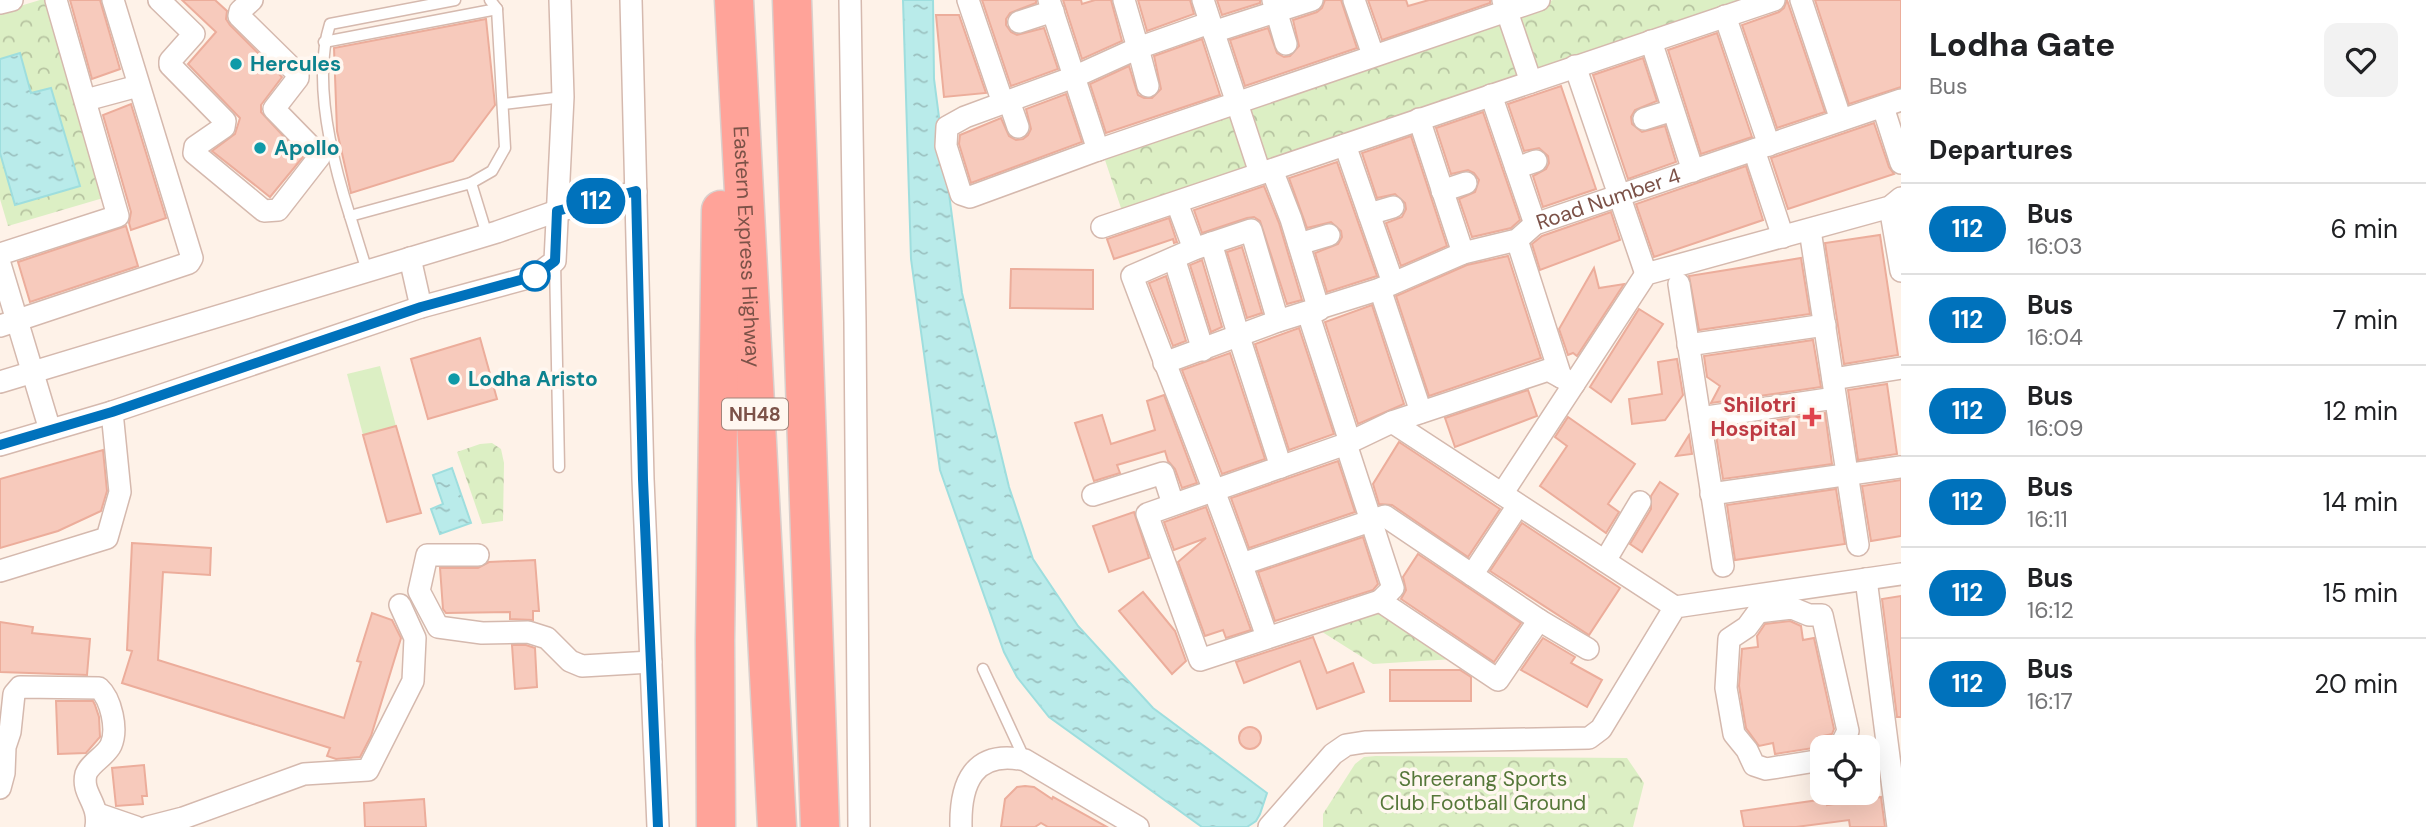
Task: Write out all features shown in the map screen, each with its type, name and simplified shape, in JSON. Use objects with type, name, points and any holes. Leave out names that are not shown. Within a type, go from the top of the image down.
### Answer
[{"type":"highway","name":"Eastern Express Highway","points":[[734,0],[777,827]]},
{"type":"highway","name":"NH48","points":[[792,0],[820,827]]},
{"type":"highway","points":[[716,827],[715,640],[722,183],[740,114]]},
{"type":"street","points":[[0,3],[12,0]]},
{"type":"street","points":[[0,254],[118,217],[56,0]]},
{"type":"street","points":[[9,323],[191,261],[192,255],[113,0]]},
{"type":"street","points":[[159,0],[194,34],[170,61],[170,65],[225,121],[224,127],[195,147],[194,153],[264,211],[270,212],[278,210],[320,156],[274,109],[298,78],[298,74],[239,16],[240,11],[252,0]]},
{"type":"street","points":[[0,445],[112,412],[421,307],[535,276],[555,261],[563,97],[560,0]]},
{"type":"street","points":[[632,0],[643,479],[658,827]]},
{"type":"street","points":[[850,0],[859,827]]},
{"type":"street","points":[[968,0],[1018,127]]},
{"type":"street","points":[[1124,0],[1148,86]]},
{"type":"street","points":[[1203,0],[1237,104],[1299,244],[1313,311],[1348,443],[1393,588],[1380,601],[1200,660],[1147,514],[1348,443],[1392,422],[1548,370],[1567,380]]},
{"type":"street","points":[[1312,0],[1275,6],[1211,28],[1138,48],[1074,77],[965,117],[947,127],[946,146],[961,194],[970,197],[1098,150],[1237,104],[1505,6],[1539,0]]},
{"type":"street","points":[[1354,0],[1373,55]]},
{"type":"street","points":[[1102,227],[1774,0]]},
{"type":"street","points":[[1801,0],[1841,120]]},
{"type":"street","points":[[1019,23],[1051,6],[1098,150]]},
{"type":"street","points":[[1275,6],[1286,44]]},
{"type":"street","points":[[1505,6],[1531,82]]},
{"type":"street","points":[[1725,16],[1783,237]]},
{"type":"street","points":[[1651,41],[1693,171]]},
{"type":"street","points":[[1574,66],[1646,274]]},
{"type":"street","points":[[86,100],[138,86]]},
{"type":"street","points":[[1491,95],[1526,165],[1535,224]]},
{"type":"street","points":[[1892,103],[1901,163]]},
{"type":"street","name":"Road Number 4","points":[[1164,363],[1278,321],[1386,286],[1463,253],[1517,240],[1535,224],[1892,103]]},
{"type":"street","points":[[1644,118],[1673,110]]},
{"type":"street","points":[[1419,119],[1463,253]]},
{"type":"street","points":[[1345,145],[1369,214],[1421,412]]},
{"type":"street","points":[[1443,191],[1466,183]]},
{"type":"street","points":[[0,382],[487,235],[557,211],[636,191]]},
{"type":"street","points":[[1177,203],[1202,246],[1238,337],[1281,467]]},
{"type":"street","points":[[1502,494],[1567,380],[1646,274],[1810,230],[1895,203],[1901,271]]},
{"type":"street","points":[[1369,214],[1393,207]]},
{"type":"street","points":[[1268,637],[1132,276],[1202,246],[1251,230],[1278,321]]},
{"type":"street","points":[[1810,230],[1857,545]]},
{"type":"street","points":[[1299,244],[1329,235]]},
{"type":"street","points":[[1517,240],[1567,380]]},
{"type":"street","points":[[410,258],[421,307]]},
{"type":"street","points":[[1174,258],[1203,349]]},
{"type":"street","points":[[0,264],[9,323],[33,373],[50,430]]},
{"type":"street","points":[[1679,284],[1723,566]]},
{"type":"street","points":[[1688,345],[1825,326]]},
{"type":"street","points":[[1699,418],[1834,389],[1901,368]]},
{"type":"street","points":[[0,571],[107,538],[120,492],[112,412]]},
{"type":"street","points":[[1392,422],[1675,607],[1777,600],[1866,579],[1901,575]]},
{"type":"street","points":[[1711,494],[1901,467]]},
{"type":"street","points":[[1093,495],[1163,473],[1173,504]]},
{"type":"street","points":[[1605,561],[1640,502]]},
{"type":"street","points":[[1472,575],[1513,513]]},
{"type":"street","points":[[1242,564],[1385,516],[1539,620],[1588,649]]},
{"type":"street","points":[[478,555],[427,555],[419,591],[438,627],[482,633],[528,632],[547,638],[570,661],[582,666],[651,662]]},
{"type":"street","points":[[1866,579],[1898,827]]},
{"type":"street","points":[[1777,600],[1809,615],[1822,615],[1848,731],[1846,735]]},
{"type":"street","points":[[1777,600],[1758,612],[1747,628],[1729,639],[1726,688],[1734,734],[1754,765],[1766,769],[1810,762]]},
{"type":"street","points":[[1380,601],[1498,680],[1539,620]]},
{"type":"street","points":[[148,827],[183,818],[304,774],[368,770],[413,681],[415,638],[400,605]]},
{"type":"street","points":[[1269,827],[1333,754],[1346,745],[1365,741],[1589,738],[1601,729],[1675,607]]},
{"type":"street","points":[[0,788],[14,694],[20,687],[99,688],[106,694],[114,727],[111,745],[87,773],[86,789],[97,820],[136,827]]},
{"type":"street","points":[[961,827],[962,795],[972,775],[980,766],[1002,758],[1025,760],[1138,827]]},
{"type":"lane","points":[[367,271],[332,151],[321,73],[324,43],[330,24],[455,0]]},
{"type":"lane","points":[[324,43],[494,4],[505,148],[492,171],[471,183],[350,216]]},
{"type":"lane","points":[[503,104],[563,97]]},
{"type":"lane","points":[[471,183],[487,235]]},
{"type":"lane","points":[[555,261],[559,467]]},
{"type":"lane","points":[[983,670],[1025,760]]},
{"type":"green space","points":[[40,0],[51,0],[110,196],[8,226],[0,199],[0,12]]},
{"type":"green space","points":[[1553,0],[1763,0],[1536,73],[1514,14]]},
{"type":"green space","points":[[1507,19],[1524,75],[1267,165],[1244,105]]},
{"type":"green space","points":[[1235,108],[1254,170],[1123,214],[1104,157]]},
{"type":"green space","points":[[380,366],[396,426],[363,435],[347,374]]},
{"type":"green space","points":[[492,443],[501,449],[504,463],[503,521],[482,524],[457,452]]},
{"type":"green space","points":[[1378,608],[1454,659],[1373,664],[1316,628]]},
{"type":"green space","name":"Shreerang Sports Club Football Ground","points":[[1364,757],[1627,758],[1644,783],[1633,827],[1323,827],[1323,814],[1355,764]]},
{"type":"water","points":[[903,0],[933,0],[934,79],[962,293],[1009,487],[1033,559],[1078,626],[1153,708],[1267,793],[1256,821],[1247,827],[1202,827],[1049,717],[1017,677],[1004,652],[940,470],[911,259]]},
{"type":"water","points":[[20,53],[31,93],[51,88],[80,186],[15,205],[0,153],[0,59]]},
{"type":"water","points":[[452,468],[471,523],[440,534],[431,509],[443,504],[433,475]]},
{"type":"building","points":[[70,0],[100,0],[120,69],[92,79]]},
{"type":"building","points":[[182,0],[215,0],[227,11],[226,19],[230,25],[282,77],[261,105],[261,112],[303,157],[270,197],[212,151],[235,134],[240,118],[188,64],[216,32]]},
{"type":"building","points":[[982,0],[1036,0],[1036,3],[1010,13],[1006,25],[1017,35],[1044,28],[1058,69],[1011,86]]},
{"type":"building","points":[[1063,0],[1081,0],[1082,4],[1095,0],[1111,0],[1122,41],[1082,59]]},
{"type":"building","points":[[1138,0],[1190,0],[1194,14],[1147,31]]},
{"type":"building","points":[[1217,0],[1260,0],[1260,3],[1222,15]]},
{"type":"building","points":[[1325,0],[1341,0],[1357,48],[1245,86],[1230,40],[1268,28],[1277,53],[1284,57],[1290,56],[1299,46],[1293,20],[1317,12]]},
{"type":"building","points":[[1368,0],[1406,0],[1408,6],[1429,0],[1490,0],[1490,3],[1382,40]]},
{"type":"building","points":[[1787,0],[1825,112],[1777,128],[1742,25],[1779,12]]},
{"type":"building","points":[[1815,0],[1901,0],[1901,87],[1849,104]]},
{"type":"building","points":[[936,15],[959,15],[986,93],[944,97]]},
{"type":"building","points":[[486,19],[495,105],[453,161],[351,193],[337,131],[334,48]]},
{"type":"building","points":[[1717,33],[1752,137],[1701,154],[1668,50]]},
{"type":"building","points":[[1202,39],[1220,95],[1106,133],[1090,84],[1129,66],[1138,95],[1152,98],[1161,89],[1154,56]]},
{"type":"building","points":[[1643,58],[1657,101],[1635,110],[1631,117],[1632,124],[1642,132],[1665,126],[1676,162],[1628,179],[1593,75]]},
{"type":"building","points":[[1561,86],[1596,189],[1543,207],[1533,176],[1546,169],[1548,156],[1539,148],[1524,151],[1508,104]]},
{"type":"building","points":[[1066,94],[1082,142],[971,183],[959,144],[960,135],[1001,118],[1009,136],[1016,140],[1023,139],[1031,129],[1026,109]]},
{"type":"building","points":[[131,104],[166,218],[131,230],[131,212],[103,115]]},
{"type":"building","points":[[1483,112],[1520,220],[1511,228],[1472,237],[1459,199],[1475,192],[1479,180],[1468,170],[1451,174],[1436,128]]},
{"type":"building","points":[[1874,123],[1894,174],[1788,209],[1771,158]]},
{"type":"building","points":[[1411,136],[1447,246],[1401,266],[1386,223],[1402,217],[1406,209],[1405,203],[1395,194],[1377,198],[1362,153]]},
{"type":"building","points":[[1337,162],[1377,276],[1327,292],[1315,253],[1338,244],[1342,237],[1341,231],[1331,222],[1307,228],[1289,178]]},
{"type":"building","points":[[1746,166],[1763,220],[1654,257],[1636,204]]},
{"type":"building","points":[[1264,186],[1279,223],[1302,300],[1287,304],[1260,221],[1254,217],[1247,218],[1202,233],[1194,210]]},
{"type":"building","points":[[1611,212],[1620,240],[1540,270],[1532,244],[1542,236]]},
{"type":"building","points":[[1169,218],[1177,242],[1174,243],[1173,239],[1114,259],[1107,239]]},
{"type":"building","points":[[126,226],[138,266],[30,302],[18,262]]},
{"type":"building","points":[[1880,235],[1898,355],[1844,364],[1825,243]]},
{"type":"building","points":[[1242,247],[1262,313],[1247,318],[1227,252]]},
{"type":"building","points":[[1508,256],[1541,358],[1429,396],[1396,296],[1467,265]]},
{"type":"building","points":[[1801,258],[1810,314],[1699,330],[1689,276]]},
{"type":"building","points":[[1202,260],[1222,327],[1211,332],[1190,265]]},
{"type":"building","points":[[1594,268],[1599,288],[1624,284],[1577,356],[1573,353],[1568,355],[1559,329]]},
{"type":"building","points":[[1011,269],[1093,270],[1093,309],[1010,308]]},
{"type":"building","points":[[1166,276],[1186,341],[1173,346],[1149,283]]},
{"type":"building","points":[[1372,305],[1404,404],[1358,424],[1325,322]]},
{"type":"building","points":[[1639,309],[1663,324],[1611,402],[1590,387]]},
{"type":"building","points":[[1299,328],[1334,434],[1289,450],[1255,344]]},
{"type":"building","name":"Lodha Aristo","points":[[480,338],[497,399],[428,419],[411,359]]},
{"type":"building","points":[[1813,340],[1821,387],[1711,403],[1720,386],[1707,377],[1704,356]]},
{"type":"building","points":[[1230,353],[1265,459],[1222,474],[1182,370]]},
{"type":"building","points":[[1677,359],[1683,395],[1665,420],[1632,424],[1629,399],[1662,394],[1658,362]]},
{"type":"building","points":[[1887,384],[1897,454],[1858,460],[1848,390]]},
{"type":"building","points":[[1528,390],[1537,416],[1455,447],[1445,418]]},
{"type":"building","points":[[1164,395],[1197,483],[1182,488],[1165,451],[1117,465],[1120,473],[1094,481],[1075,423],[1102,415],[1111,444],[1155,430],[1147,401]]},
{"type":"building","points":[[1825,413],[1832,464],[1723,479],[1715,429]]},
{"type":"building","points":[[1568,417],[1635,464],[1608,504],[1619,512],[1606,533],[1540,486],[1567,446],[1555,437]]},
{"type":"building","points":[[396,426],[421,513],[387,522],[363,435]]},
{"type":"building","points":[[1689,435],[1692,454],[1676,456]]},
{"type":"building","points":[[1399,442],[1500,509],[1468,557],[1392,505],[1379,504],[1373,484]]},
{"type":"building","points":[[103,450],[107,491],[101,511],[58,531],[0,548],[0,479]]},
{"type":"building","points":[[1338,461],[1355,512],[1249,548],[1231,498]]},
{"type":"building","points":[[1901,480],[1901,536],[1871,541],[1862,486]]},
{"type":"building","points":[[1660,482],[1678,494],[1642,552],[1630,544],[1651,509],[1651,496]]},
{"type":"building","points":[[1836,489],[1845,544],[1735,560],[1727,505]]},
{"type":"building","points":[[1206,507],[1251,630],[1226,638],[1223,630],[1205,636],[1178,562],[1206,538],[1174,550],[1164,522]]},
{"type":"building","points":[[1134,512],[1149,558],[1109,572],[1093,526]]},
{"type":"building","points":[[1522,523],[1620,588],[1589,635],[1490,571]]},
{"type":"building","points":[[1363,537],[1378,584],[1373,590],[1275,621],[1258,572]]},
{"type":"building","points":[[132,543],[211,548],[210,575],[163,572],[158,660],[344,718],[361,662],[357,661],[372,613],[392,620],[401,638],[371,736],[360,757],[336,759],[327,756],[330,748],[122,683],[132,651],[127,650]]},
{"type":"building","points":[[1418,554],[1521,623],[1494,662],[1401,599],[1406,590],[1403,577]]},
{"type":"building","points":[[535,560],[539,611],[533,611],[533,620],[510,619],[510,612],[446,613],[443,609],[440,568],[478,568],[489,562]]},
{"type":"building","points":[[1143,592],[1175,631],[1186,661],[1172,674],[1119,611]]},
{"type":"building","points":[[1901,596],[1901,717],[1897,717],[1882,599]]},
{"type":"building","points":[[1790,621],[1801,626],[1803,640],[1814,638],[1834,729],[1832,734],[1810,735],[1810,749],[1775,754],[1773,743],[1759,746],[1746,728],[1739,686],[1742,649],[1758,647],[1757,636],[1765,624]]},
{"type":"building","points":[[0,622],[33,627],[32,633],[90,639],[87,675],[0,672]]},
{"type":"building","points":[[1313,637],[1327,673],[1353,663],[1364,692],[1317,709],[1300,661],[1244,683],[1236,662]]},
{"type":"building","points":[[1543,638],[1575,657],[1571,663],[1602,680],[1587,707],[1521,670]]},
{"type":"building","points":[[512,645],[535,648],[537,687],[515,689]]},
{"type":"building","points":[[1390,670],[1460,670],[1471,677],[1471,701],[1390,701]]},
{"type":"building","points":[[56,701],[93,701],[99,717],[100,737],[86,753],[58,754]]},
{"type":"building","points":[[1250,727],[1258,730],[1261,738],[1258,746],[1250,749],[1242,746],[1239,738],[1242,730]]},
{"type":"building","points":[[144,765],[147,796],[142,796],[143,804],[116,806],[112,768]]},
{"type":"building","points":[[1017,787],[1034,787],[1107,827],[1048,827],[1041,823],[1035,827],[1001,827],[1005,799]]},
{"type":"building","points":[[1880,797],[1885,827],[1850,827],[1849,820],[1796,827],[1744,827],[1741,811],[1810,801],[1810,805],[1880,805]]},
{"type":"building","points":[[424,799],[426,827],[365,827],[364,803]]},
{"type":"bus line","name":"112","points":[[0,445],[112,412],[421,307],[535,276],[555,261],[557,211],[636,191],[643,479],[658,827]]},
{"type":"place","name":"Hercules","points":[[236,64]]},
{"type":"place","name":"Apollo","points":[[260,148]]},
{"type":"place","name":"Lodha Aristo","points":[[454,379]]},
{"type":"place","name":"Shilotri Hospital","points":[[1812,417]]}]
